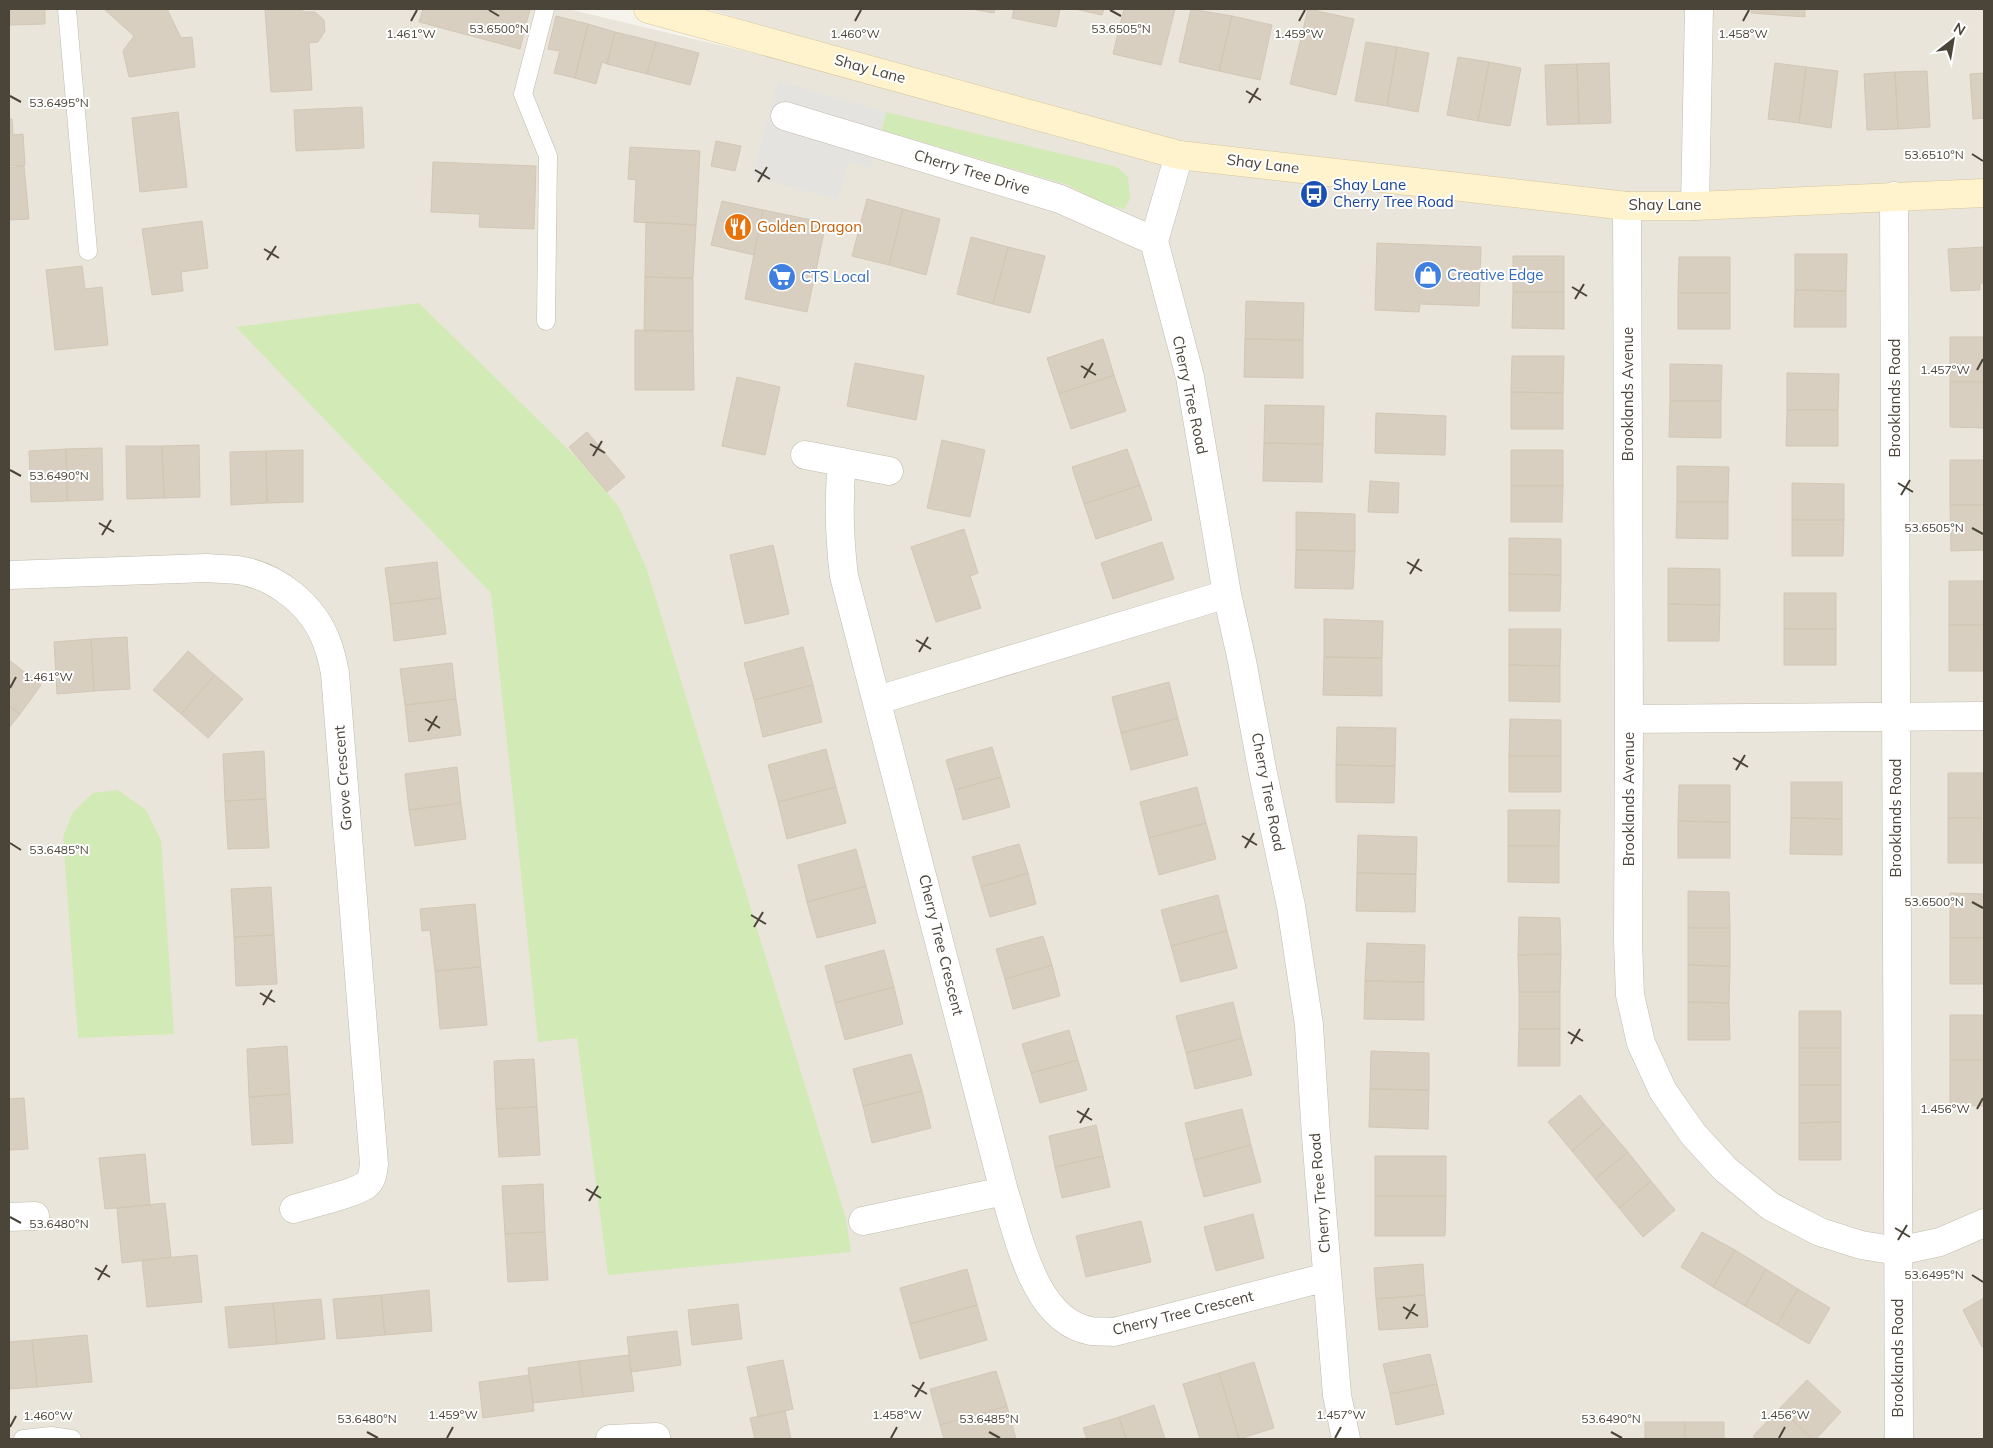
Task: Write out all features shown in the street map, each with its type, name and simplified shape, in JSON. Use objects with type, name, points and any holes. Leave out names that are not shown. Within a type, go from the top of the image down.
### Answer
[{"type":"main road","name":"Shay Lane","points":[[648,9],[1179,154],[1627,206],[1695,206],[1984,193]]},
{"type":"street","points":[[1695,206],[1699,9]]},
{"type":"street","name":"Cherry Tree Drive","points":[[785,116],[1060,199],[1154,241]]},
{"type":"street","points":[[1154,241],[1179,154]]},
{"type":"street","name":"Brooklands Road","points":[[1894,196],[1899,1439]]},
{"type":"street","name":"Brooklands Avenue","points":[[1627,206],[1628,941],[1630,994],[1641,1043],[1663,1091],[1692,1134],[1725,1169],[1770,1206],[1820,1232],[1861,1245],[1898,1251]]},
{"type":"street","name":"Cherry Tree Road","points":[[1154,241],[1190,377],[1227,594],[1291,906],[1309,1025],[1337,1395],[1346,1439]]},
{"type":"street","points":[[805,455],[889,471]]},
{"type":"street","name":"Cherry Tree Crescent","points":[[842,462],[839,491],[839,533],[844,576],[878,700],[1004,1191],[1033,1279],[1046,1302],[1067,1321],[1090,1330],[1114,1332],[1327,1277]]},
{"type":"street","name":"Grove Crescent","points":[[9,575],[206,568],[239,570],[265,578],[292,594],[312,615],[327,642],[335,673],[374,1164],[373,1176],[367,1185],[294,1209]]},
{"type":"street","points":[[878,700],[1227,594]]},
{"type":"street","points":[[1629,719],[1984,716]]},
{"type":"street","points":[[864,1221],[1004,1191]]},
{"type":"street","points":[[1898,1251],[1940,1242],[1984,1223]]},
{"type":"street","points":[[610,1439],[656,1437],[656,1439]]},
{"type":"lane","points":[[67,9],[88,251]]},
{"type":"lane","points":[[545,9],[523,94],[548,156],[546,321]]},
{"type":"lane","points":[[23,1439],[72,1439]]},
{"type":"shaded area","points":[[9,9],[568,9],[1168,152],[708,9],[1984,9],[1984,1439],[9,1439]]},
{"type":"shaded area","points":[[778,81],[886,112],[871,168],[848,162],[838,200],[752,176]]},
{"type":"green space","points":[[886,112],[1117,167],[1128,177],[1130,199],[1124,209],[1102,203],[1068,185],[882,130]]},
{"type":"green space","points":[[419,303],[578,459],[619,507],[647,570],[846,1219],[851,1252],[608,1275],[577,1038],[538,1042],[491,593],[236,327]]},
{"type":"green space","points":[[118,790],[146,810],[161,840],[174,1034],[78,1038],[63,837],[73,812],[93,793]]},
{"type":"building","points":[[10,9],[45,9],[45,24],[10,25]]},
{"type":"building","points":[[104,9],[167,9],[181,38],[192,37],[195,67],[129,77],[123,51],[134,36]]},
{"type":"building","points":[[265,9],[302,9],[303,12],[315,12],[324,20],[325,31],[318,42],[309,43],[312,90],[271,92]]},
{"type":"building","points":[[423,9],[530,9],[520,49],[419,22]]},
{"type":"building","points":[[971,9],[995,9],[994,13]]},
{"type":"building","points":[[1014,9],[1060,9],[1056,27],[1012,18]]},
{"type":"building","points":[[1075,9],[1104,9],[1102,15]]},
{"type":"building","points":[[1124,9],[1175,9],[1161,65],[1113,54]]},
{"type":"building","points":[[1191,9],[1232,16],[1219,71],[1179,62]]},
{"type":"building","points":[[1308,9],[1354,19],[1336,95],[1290,84]]},
{"type":"building","points":[[1752,9],[1805,9],[1805,17],[1751,13]]},
{"type":"building","points":[[556,16],[588,24],[575,78],[554,73],[560,51],[548,49]]},
{"type":"building","points":[[1232,16],[1272,25],[1260,80],[1219,71]]},
{"type":"building","points":[[588,24],[615,32],[607,64],[602,62],[596,84],[575,78]]},
{"type":"building","points":[[615,32],[656,42],[647,74],[607,64]]},
{"type":"building","points":[[656,42],[699,53],[690,85],[647,74]]},
{"type":"building","points":[[1366,42],[1397,47],[1387,106],[1355,101]]},
{"type":"building","points":[[1397,47],[1429,53],[1418,112],[1387,106]]},
{"type":"building","points":[[1458,57],[1489,62],[1478,121],[1447,115]]},
{"type":"building","points":[[1489,62],[1521,68],[1510,126],[1478,121]]},
{"type":"building","points":[[1609,63],[1611,123],[1579,124],[1577,64]]},
{"type":"building","points":[[1775,63],[1806,67],[1799,123],[1768,119]]},
{"type":"building","points":[[1577,64],[1579,124],[1547,125],[1545,65]]},
{"type":"building","points":[[1806,67],[1838,71],[1831,128],[1799,123]]},
{"type":"building","points":[[1927,71],[1930,127],[1898,129],[1895,72]]},
{"type":"building","points":[[1895,72],[1898,129],[1867,130],[1864,74]]},
{"type":"building","points":[[1984,73],[1984,118],[1973,119],[1970,74]]},
{"type":"building","points":[[362,107],[364,148],[296,151],[294,110]]},
{"type":"building","points":[[178,112],[187,187],[140,192],[132,118]]},
{"type":"building","points":[[9,119],[12,119],[13,135],[23,134],[25,165],[9,166]]},
{"type":"building","points":[[716,141],[741,146],[735,171],[711,166]]},
{"type":"building","points":[[630,147],[700,151],[696,225],[634,222],[636,180],[628,179]]},
{"type":"building","points":[[433,162],[536,166],[534,229],[479,227],[480,214],[431,212]]},
{"type":"building","points":[[24,166],[29,219],[9,220],[9,168]]},
{"type":"building","points":[[867,199],[903,209],[889,265],[852,256]]},
{"type":"building","name":"Golden Dragon","points":[[722,201],[763,210],[754,255],[711,245]]},
{"type":"building","points":[[903,209],[940,219],[926,275],[889,265]]},
{"type":"building","name":"CTS Local","points":[[763,210],[826,223],[807,312],[745,299]]},
{"type":"building","points":[[202,221],[208,268],[181,272],[183,291],[152,295],[142,229]]},
{"type":"building","points":[[646,222],[696,225],[693,278],[645,277]]},
{"type":"building","points":[[971,237],[1008,247],[993,304],[957,294]]},
{"type":"building","name":"Creative Edge","points":[[1377,243],[1481,247],[1479,306],[1420,304],[1419,312],[1375,310]]},
{"type":"building","points":[[1008,247],[1045,256],[1030,313],[993,304]]},
{"type":"building","points":[[1984,247],[1984,283],[1980,283],[1980,290],[1951,291],[1948,249]]},
{"type":"building","points":[[1795,254],[1847,254],[1846,291],[1795,290]]},
{"type":"building","points":[[1513,256],[1564,256],[1564,292],[1513,292]]},
{"type":"building","points":[[1679,257],[1730,257],[1730,293],[1678,293]]},
{"type":"building","points":[[82,266],[85,289],[102,287],[108,345],[55,350],[46,270]]},
{"type":"building","points":[[645,277],[693,278],[693,331],[644,331]]},
{"type":"building","points":[[1795,290],[1846,291],[1846,327],[1794,327]]},
{"type":"building","points":[[1513,292],[1564,292],[1564,329],[1512,328]]},
{"type":"building","points":[[1678,293],[1730,293],[1730,329],[1678,329]]},
{"type":"building","points":[[1246,301],[1304,303],[1303,340],[1245,339]]},
{"type":"building","points":[[635,330],[693,331],[694,390],[635,390]]},
{"type":"building","points":[[1950,337],[1984,337],[1983,382],[1950,382]]},
{"type":"building","points":[[1103,339],[1114,375],[1059,394],[1047,358]]},
{"type":"building","points":[[1245,339],[1303,340],[1303,378],[1244,377]]},
{"type":"building","points":[[1512,356],[1564,356],[1563,393],[1511,392]]},
{"type":"building","points":[[855,363],[924,376],[916,420],[847,406]]},
{"type":"building","points":[[1670,364],[1722,365],[1721,401],[1670,401]]},
{"type":"building","points":[[1787,373],[1839,374],[1838,410],[1787,410]]},
{"type":"building","points":[[1114,375],[1126,411],[1071,429],[1059,394]]},
{"type":"building","points":[[737,377],[780,387],[765,455],[722,446]]},
{"type":"building","points":[[1950,382],[1983,382],[1984,428],[1950,427]]},
{"type":"building","points":[[1511,392],[1563,393],[1563,429],[1511,429]]},
{"type":"building","points":[[1670,401],[1721,401],[1721,438],[1669,437]]},
{"type":"building","points":[[1265,405],[1324,406],[1323,444],[1264,443]]},
{"type":"building","points":[[1787,410],[1838,410],[1838,446],[1786,446]]},
{"type":"building","points":[[1376,413],[1446,416],[1445,455],[1375,453]]},
{"type":"building","points":[[587,432],[625,477],[607,492],[569,447]]},
{"type":"building","points":[[942,440],[985,450],[970,517],[927,508]]},
{"type":"building","points":[[1264,443],[1323,444],[1322,482],[1263,481]]},
{"type":"building","points":[[199,445],[200,497],[164,498],[162,446]]},
{"type":"building","points":[[126,446],[162,446],[164,498],[127,499]]},
{"type":"building","points":[[102,448],[103,500],[67,501],[66,449]]},
{"type":"building","points":[[66,449],[67,501],[31,502],[29,451]]},
{"type":"building","points":[[1127,449],[1140,485],[1084,504],[1072,467]]},
{"type":"building","points":[[303,450],[303,502],[267,503],[266,451]]},
{"type":"building","points":[[1511,450],[1563,450],[1563,486],[1511,486]]},
{"type":"building","points":[[266,451],[267,503],[231,505],[230,452]]},
{"type":"building","points":[[1950,460],[1984,460],[1984,505],[1950,505]]},
{"type":"building","points":[[1677,466],[1729,467],[1728,502],[1677,502]]},
{"type":"building","points":[[1370,481],[1399,483],[1398,513],[1368,512]]},
{"type":"building","points":[[1792,483],[1844,484],[1844,520],[1792,520]]},
{"type":"building","points":[[1140,485],[1152,520],[1096,539],[1084,504]]},
{"type":"building","points":[[1511,486],[1563,486],[1562,522],[1511,522]]},
{"type":"building","points":[[1677,502],[1728,502],[1728,539],[1676,538]]},
{"type":"building","points":[[1950,505],[1984,505],[1984,550],[1951,551]]},
{"type":"building","points":[[1296,512],[1355,514],[1355,551],[1296,550]]},
{"type":"building","points":[[1792,520],[1844,520],[1843,556],[1792,556]]},
{"type":"building","points":[[964,529],[978,573],[970,576],[981,608],[936,622],[911,547]]},
{"type":"building","points":[[1509,538],[1561,539],[1561,575],[1509,574]]},
{"type":"building","points":[[1162,542],[1174,579],[1113,599],[1101,563]]},
{"type":"building","points":[[773,545],[789,614],[745,624],[730,555]]},
{"type":"building","points":[[1296,550],[1355,551],[1353,589],[1295,588]]},
{"type":"building","points":[[437,562],[441,598],[390,604],[385,568]]},
{"type":"building","points":[[1668,568],[1720,569],[1720,605],[1668,604]]},
{"type":"building","points":[[1509,574],[1561,575],[1560,611],[1509,611]]},
{"type":"building","points":[[1949,581],[1984,581],[1983,625],[1949,625]]},
{"type":"building","points":[[1784,593],[1836,593],[1836,629],[1784,629]]},
{"type":"building","points":[[441,598],[446,634],[394,641],[390,604]]},
{"type":"building","points":[[1668,604],[1720,605],[1719,641],[1668,641]]},
{"type":"building","points":[[1324,619],[1383,621],[1382,658],[1324,657]]},
{"type":"building","points":[[1949,625],[1983,625],[1984,671],[1949,671]]},
{"type":"building","points":[[1509,629],[1561,629],[1560,666],[1509,665]]},
{"type":"building","points":[[1784,629],[1836,629],[1836,665],[1784,665]]},
{"type":"building","points":[[127,637],[130,689],[94,691],[91,639]]},
{"type":"building","points":[[91,639],[94,691],[57,694],[54,642]]},
{"type":"building","points":[[803,647],[813,685],[754,700],[744,663]]},
{"type":"building","points":[[188,651],[215,675],[181,714],[153,690]]},
{"type":"building","points":[[1324,657],[1382,658],[1382,696],[1323,695]]},
{"type":"building","points":[[9,660],[41,685],[20,714],[9,706]]},
{"type":"building","points":[[452,663],[456,699],[405,705],[400,669]]},
{"type":"building","points":[[1509,665],[1560,666],[1560,702],[1509,701]]},
{"type":"building","points":[[215,675],[243,699],[208,738],[181,714]]},
{"type":"building","points":[[1169,682],[1178,718],[1121,733],[1112,697]]},
{"type":"building","points":[[813,685],[822,722],[763,737],[754,700]]},
{"type":"building","points":[[456,699],[461,735],[409,742],[405,705]]},
{"type":"building","points":[[9,706],[20,714],[9,728]]},
{"type":"building","points":[[1178,718],[1188,755],[1131,770],[1121,733]]},
{"type":"building","points":[[1510,719],[1561,720],[1561,756],[1509,756]]},
{"type":"building","points":[[1337,727],[1396,728],[1395,766],[1336,765]]},
{"type":"building","points":[[992,747],[1001,777],[955,790],[946,760]]},
{"type":"building","points":[[826,749],[836,787],[778,802],[768,765]]},
{"type":"building","points":[[264,751],[266,799],[225,801],[223,754]]},
{"type":"building","points":[[1509,756],[1561,756],[1561,792],[1509,792]]},
{"type":"building","points":[[1336,765],[1395,766],[1394,803],[1336,802]]},
{"type":"building","points":[[457,767],[461,803],[409,810],[405,774]]},
{"type":"building","points":[[1948,773],[1984,773],[1982,818],[1948,818]]},
{"type":"building","points":[[1001,777],[1010,807],[963,820],[955,790]]},
{"type":"building","points":[[1791,782],[1842,782],[1842,819],[1791,818]]},
{"type":"building","points":[[1679,785],[1730,785],[1730,822],[1678,821]]},
{"type":"building","points":[[836,787],[846,823],[787,839],[778,802]]},
{"type":"building","points":[[1197,787],[1206,823],[1149,838],[1140,802]]},
{"type":"building","points":[[266,799],[269,848],[228,849],[225,801]]},
{"type":"building","points":[[461,803],[466,839],[415,846],[409,810]]},
{"type":"building","points":[[1508,810],[1560,810],[1559,846],[1508,846]]},
{"type":"building","points":[[1791,818],[1842,819],[1842,855],[1790,854]]},
{"type":"building","points":[[1948,818],[1982,818],[1984,863],[1948,863]]},
{"type":"building","points":[[1678,821],[1730,822],[1730,858],[1678,858]]},
{"type":"building","points":[[1206,823],[1216,859],[1159,875],[1149,838]]},
{"type":"building","points":[[1358,835],[1417,837],[1416,874],[1357,873]]},
{"type":"building","points":[[1019,844],[1028,873],[981,887],[972,857]]},
{"type":"building","points":[[1508,846],[1559,846],[1559,883],[1508,882]]},
{"type":"building","points":[[856,849],[866,886],[807,902],[798,865]]},
{"type":"building","points":[[1028,873],[1036,904],[990,917],[981,887]]},
{"type":"building","points":[[1357,873],[1416,874],[1415,912],[1356,911]]},
{"type":"building","points":[[866,886],[876,923],[817,938],[807,902]]},
{"type":"building","points":[[271,887],[274,935],[234,937],[231,889]]},
{"type":"building","points":[[1688,891],[1729,892],[1730,928],[1688,928]]},
{"type":"building","points":[[1950,893],[1984,894],[1984,938],[1950,938]]},
{"type":"building","points":[[1218,895],[1227,931],[1171,946],[1161,910]]},
{"type":"building","points":[[475,904],[481,967],[435,971],[430,930],[422,931],[420,909]]},
{"type":"building","points":[[1519,917],[1560,918],[1561,954],[1518,955]]},
{"type":"building","points":[[1688,928],[1730,928],[1730,966],[1688,965]]},
{"type":"building","points":[[1227,931],[1237,968],[1181,982],[1171,946]]},
{"type":"building","points":[[274,935],[277,984],[236,986],[234,937]]},
{"type":"building","points":[[1043,936],[1052,965],[1005,979],[996,949]]},
{"type":"building","points":[[1950,938],[1984,938],[1984,984],[1950,984]]},
{"type":"building","points":[[1367,943],[1425,945],[1424,982],[1365,981]]},
{"type":"building","points":[[884,950],[894,987],[835,1003],[825,966]]},
{"type":"building","points":[[1561,954],[1560,992],[1519,992],[1518,955]]},
{"type":"building","points":[[1052,965],[1060,996],[1013,1009],[1005,979]]},
{"type":"building","points":[[1688,965],[1730,966],[1729,1003],[1688,1002]]},
{"type":"building","points":[[481,967],[487,1025],[440,1029],[435,971]]},
{"type":"building","points":[[1365,981],[1424,982],[1424,1020],[1364,1019]]},
{"type":"building","points":[[894,987],[903,1024],[845,1040],[835,1003]]},
{"type":"building","points":[[1519,992],[1560,992],[1560,1029],[1519,1029]]},
{"type":"building","points":[[1233,1002],[1242,1038],[1186,1053],[1176,1016]]},
{"type":"building","points":[[1688,1002],[1729,1003],[1730,1040],[1688,1040]]},
{"type":"building","points":[[1799,1011],[1841,1011],[1841,1048],[1799,1048]]},
{"type":"building","points":[[1950,1015],[1984,1015],[1983,1060],[1950,1060]]},
{"type":"building","points":[[1519,1029],[1560,1029],[1560,1066],[1518,1066]]},
{"type":"building","points":[[1069,1030],[1078,1060],[1031,1073],[1022,1044]]},
{"type":"building","points":[[1242,1038],[1252,1075],[1195,1089],[1186,1053]]},
{"type":"building","points":[[287,1046],[290,1094],[249,1097],[247,1049]]},
{"type":"building","points":[[1799,1048],[1841,1048],[1841,1085],[1799,1085]]},
{"type":"building","points":[[1371,1051],[1429,1053],[1429,1090],[1370,1089]]},
{"type":"building","points":[[911,1054],[922,1091],[863,1106],[853,1069]]},
{"type":"building","points":[[534,1059],[537,1107],[496,1109],[494,1061]]},
{"type":"building","points":[[1078,1060],[1087,1090],[1040,1103],[1031,1073]]},
{"type":"building","points":[[1950,1060],[1983,1060],[1984,1106],[1950,1105]]},
{"type":"building","points":[[1799,1085],[1841,1085],[1841,1122],[1799,1123]]},
{"type":"building","points":[[1370,1089],[1429,1090],[1428,1129],[1369,1127]]},
{"type":"building","points":[[922,1091],[931,1128],[872,1143],[863,1106]]},
{"type":"building","points":[[290,1094],[293,1143],[252,1145],[249,1097]]},
{"type":"building","points":[[1580,1095],[1604,1124],[1572,1151],[1548,1122]]},
{"type":"building","points":[[24,1098],[28,1149],[9,1150],[9,1099]]},
{"type":"building","points":[[537,1107],[540,1155],[499,1157],[496,1109]]},
{"type":"building","points":[[1242,1109],[1251,1145],[1194,1160],[1185,1123]]},
{"type":"building","points":[[1841,1122],[1841,1160],[1799,1160],[1799,1123]]},
{"type":"building","points":[[1604,1124],[1628,1152],[1595,1179],[1572,1151]]},
{"type":"building","points":[[1096,1125],[1103,1156],[1055,1167],[1049,1136]]},
{"type":"building","points":[[1251,1145],[1261,1182],[1204,1197],[1194,1160]]},
{"type":"building","points":[[1628,1152],[1651,1181],[1619,1208],[1595,1179]]},
{"type":"building","points":[[145,1154],[150,1205],[105,1209],[99,1158]]},
{"type":"building","points":[[1103,1156],[1110,1187],[1062,1198],[1055,1167]]},
{"type":"building","points":[[1375,1156],[1446,1156],[1446,1196],[1375,1196]]},
{"type":"building","points":[[1651,1181],[1675,1210],[1643,1237],[1619,1208]]},
{"type":"building","points":[[543,1184],[545,1232],[505,1234],[502,1186]]},
{"type":"building","points":[[1375,1196],[1446,1196],[1445,1236],[1375,1236]]},
{"type":"building","points":[[165,1203],[171,1257],[122,1263],[117,1208]]},
{"type":"building","points":[[1253,1214],[1264,1258],[1216,1271],[1204,1227]]},
{"type":"building","points":[[1141,1221],[1151,1262],[1086,1277],[1076,1236]]},
{"type":"building","points":[[545,1232],[548,1280],[508,1282],[505,1234]]},
{"type":"building","points":[[1702,1232],[1735,1250],[1713,1287],[1681,1267]]},
{"type":"building","points":[[1735,1250],[1766,1269],[1745,1306],[1713,1287]]},
{"type":"building","points":[[197,1255],[202,1302],[147,1307],[142,1260]]},
{"type":"building","points":[[1423,1264],[1425,1295],[1376,1299],[1374,1268]]},
{"type":"building","points":[[967,1269],[977,1305],[910,1324],[900,1288]]},
{"type":"building","points":[[1766,1269],[1798,1289],[1777,1325],[1745,1306]]},
{"type":"building","points":[[1798,1289],[1830,1308],[1809,1344],[1777,1325]]},
{"type":"building","points":[[429,1290],[432,1331],[385,1335],[381,1295]]},
{"type":"building","points":[[381,1295],[385,1335],[337,1339],[333,1299]]},
{"type":"building","points":[[1425,1295],[1428,1327],[1379,1330],[1376,1299]]},
{"type":"building","points":[[1984,1298],[1984,1346],[1982,1347],[1963,1310]]},
{"type":"building","points":[[321,1299],[325,1339],[277,1344],[273,1303]]},
{"type":"building","points":[[273,1303],[277,1344],[229,1348],[225,1307]]},
{"type":"building","points":[[738,1304],[742,1339],[692,1345],[688,1310]]},
{"type":"building","points":[[977,1305],[987,1340],[920,1359],[910,1324]]},
{"type":"building","points":[[677,1331],[681,1365],[631,1372],[627,1337]]},
{"type":"building","points":[[87,1335],[92,1382],[37,1387],[32,1340]]},
{"type":"building","points":[[32,1340],[37,1387],[9,1389],[9,1342]]},
{"type":"building","points":[[1430,1354],[1437,1384],[1390,1394],[1383,1364]]},
{"type":"building","points":[[629,1355],[634,1391],[583,1397],[579,1361]]},
{"type":"building","points":[[783,1360],[793,1409],[758,1417],[747,1367]]},
{"type":"building","points":[[579,1361],[583,1397],[533,1403],[528,1368]]},
{"type":"building","points":[[1254,1362],[1274,1428],[1239,1439],[1219,1373]]},
{"type":"building","points":[[996,1371],[1007,1406],[940,1425],[930,1389]]},
{"type":"building","points":[[1219,1373],[1239,1439],[1200,1439],[1183,1384]]},
{"type":"building","points":[[529,1375],[534,1411],[483,1418],[479,1382]]},
{"type":"building","points":[[1807,1380],[1841,1412],[1816,1439],[1812,1439],[1780,1408]]},
{"type":"building","points":[[1437,1384],[1444,1414],[1396,1425],[1390,1394]]},
{"type":"building","points":[[1154,1405],[1165,1439],[1126,1439],[1119,1417]]},
{"type":"building","points":[[1007,1406],[1016,1439],[944,1439],[940,1425]]},
{"type":"building","points":[[1780,1408],[1812,1439],[1756,1439],[1753,1436]]},
{"type":"building","points":[[785,1411],[791,1439],[755,1439],[750,1418]]},
{"type":"building","points":[[1119,1417],[1126,1439],[1087,1439],[1083,1428]]},
{"type":"building","points":[[1645,1422],[1685,1422],[1685,1439],[1645,1439]]},
{"type":"building","points":[[1685,1422],[1724,1422],[1724,1439],[1685,1439]]},
{"type":"place","name":"Shay Lane Cherry Tree Road","points":[[1314,194]]},
{"type":"place","name":"Golden Dragon","points":[[738,227]]},
{"type":"place","name":"Creative Edge","points":[[1428,275]]},
{"type":"place","name":"CTS Local","points":[[782,277]]}]
